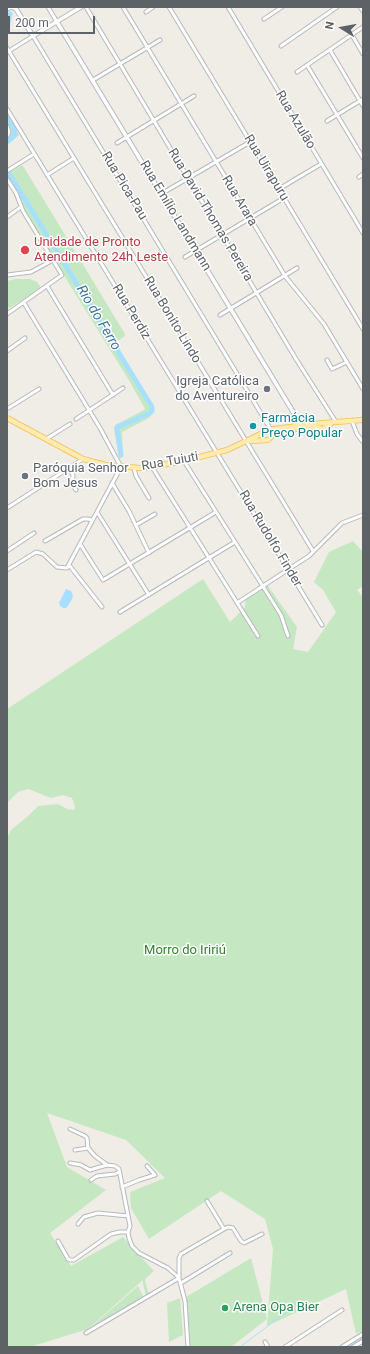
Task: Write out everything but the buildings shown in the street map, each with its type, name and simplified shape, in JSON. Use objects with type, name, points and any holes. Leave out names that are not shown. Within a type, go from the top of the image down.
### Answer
[{"type":"main road","name":"Rua Tuiuti","points":[[7,418],[83,459],[100,464],[134,468],[184,462],[217,453],[232,448],[271,430],[323,422],[363,420]]},
{"type":"main road","points":[[323,422],[325,426],[324,429]]},
{"type":"main road","points":[[324,429],[334,422]]},
{"type":"main road","name":"Rua Tuiuti","points":[[246,442],[266,440],[279,431],[310,427],[324,429]]},
{"type":"main road","points":[[263,433],[266,440]]},
{"type":"street","points":[[7,9],[11,7]]},
{"type":"street","name":"Rua Pica-Pau","points":[[11,7],[16,10],[33,36],[271,430]]},
{"type":"street","name":"Rua Emílio Landmann","points":[[48,7],[300,425]]},
{"type":"street","points":[[8,49],[82,7]]},
{"type":"street","name":"Rua David Thomas Pereira","points":[[86,7],[334,422]]},
{"type":"street","name":"Rua Arara","points":[[123,7],[285,276],[324,324],[363,389]]},
{"type":"street","points":[[146,12],[153,7]]},
{"type":"street","name":"Rua Uirapuru","points":[[170,7],[363,329]]},
{"type":"street","name":"Rua Azulão","points":[[228,7],[363,234]]},
{"type":"street","points":[[264,19],[282,7]]},
{"type":"street","points":[[280,46],[337,7]]},
{"type":"street","points":[[360,7],[363,11]]},
{"type":"street","points":[[297,72],[363,27]]},
{"type":"street","points":[[352,35],[363,54]]},
{"type":"street","points":[[92,80],[160,40]]},
{"type":"street","name":"Rua Bonito-Lindo","points":[[8,49],[313,551]]},
{"type":"street","points":[[330,50],[361,100],[363,106]]},
{"type":"street","points":[[307,65],[363,158]]},
{"type":"street","points":[[117,143],[194,96]]},
{"type":"street","points":[[327,121],[361,100]]},
{"type":"street","name":"Rua Perdiz","points":[[7,109],[217,453]]},
{"type":"street","points":[[7,126],[8,134]]},
{"type":"street","points":[[161,194],[250,142]]},
{"type":"street","points":[[8,171],[34,154]]},
{"type":"street","points":[[47,175],[74,158]]},
{"type":"street","points":[[279,189],[321,164]]},
{"type":"street","points":[[359,177],[363,174]]},
{"type":"street","points":[[7,179],[16,193],[21,207],[62,275],[7,314]]},
{"type":"street","points":[[185,257],[284,198]]},
{"type":"street","points":[[7,217],[21,207]]},
{"type":"street","points":[[7,275],[31,272],[53,260]]},
{"type":"street","points":[[220,315],[297,268]]},
{"type":"street","points":[[47,286],[113,395]]},
{"type":"street","points":[[7,570],[36,552],[43,554],[57,567],[67,568],[120,466],[89,410],[24,302]]},
{"type":"street","points":[[7,351],[25,338]]},
{"type":"street","points":[[327,360],[332,369],[347,362]]},
{"type":"street","points":[[358,381],[363,378]]},
{"type":"street","points":[[76,419],[124,388]]},
{"type":"street","points":[[7,409],[39,389]]},
{"type":"street","points":[[352,421],[357,434],[363,442]]},
{"type":"street","points":[[46,439],[70,424]]},
{"type":"street","name":"Rua Rudolfo Finder","points":[[217,453],[322,625]]},
{"type":"street","points":[[7,508],[83,459]]},
{"type":"street","points":[[184,462],[282,618],[288,636]]},
{"type":"street","points":[[152,467],[258,636]]},
{"type":"street","points":[[69,468],[72,475],[72,483],[76,490]]},
{"type":"street","points":[[134,468],[136,476],[149,498]]},
{"type":"street","points":[[112,483],[136,525],[149,553]]},
{"type":"street","points":[[97,512],[149,595]]},
{"type":"street","points":[[80,544],[103,580],[216,512]]},
{"type":"street","points":[[136,525],[155,514]]},
{"type":"street","points":[[237,603],[313,551],[342,523],[363,515]]},
{"type":"street","points":[[45,541],[83,519],[92,520]]},
{"type":"street","points":[[7,551],[34,533]]},
{"type":"street","points":[[120,612],[235,542]]},
{"type":"street","points":[[68,566],[102,607]]},
{"type":"street","points":[[70,1129],[87,1138],[88,1148],[95,1156],[107,1165],[117,1167],[130,1226],[128,1232],[130,1242],[136,1250],[151,1260],[168,1268],[179,1278]]},
{"type":"street","points":[[75,1150],[88,1148]]},
{"type":"street","points":[[70,1163],[81,1165],[90,1170],[107,1165]]},
{"type":"street","points":[[122,1187],[155,1175],[147,1166]]},
{"type":"street","points":[[91,1180],[96,1176],[115,1174],[119,1172]]},
{"type":"street","points":[[207,1200],[224,1229]]},
{"type":"street","points":[[78,1224],[84,1217],[98,1213],[128,1216]]},
{"type":"street","points":[[188,1347],[185,1301],[179,1278],[179,1258],[181,1254],[228,1227],[233,1228],[241,1242],[244,1243],[262,1234]]},
{"type":"street","points":[[58,1241],[68,1259],[74,1260],[111,1234],[128,1232]]},
{"type":"street","points":[[181,1283],[230,1254]]},
{"type":"street","points":[[86,1333],[179,1278]]},
{"type":"street","points":[[285,1347],[342,1310]]},
{"type":"street","points":[[342,1347],[363,1334]]},
{"type":"street","points":[[353,1347],[363,1341]]},
{"type":"street","points":[[265,1342],[268,1347]]},
{"type":"green space","points":[[7,112],[19,135],[7,144],[7,138],[11,132],[7,124]]},
{"type":"green space","points":[[23,166],[125,334],[124,337],[117,341],[116,345],[154,410],[149,418],[122,432],[123,454],[120,459],[114,427],[115,425],[145,409],[130,382],[24,211],[19,195],[7,177],[7,174]]},
{"type":"green space","points":[[15,279],[30,279],[37,282],[41,288],[8,308],[7,281]]},
{"type":"green space","name":"Morro do Iririú","points":[[353,541],[363,552],[363,586],[357,590],[363,597],[363,1331],[356,1334],[346,1289],[267,1326],[273,1249],[265,1219],[221,1191],[149,1239],[131,1208],[130,1192],[165,1178],[126,1140],[47,1113],[67,1167],[106,1190],[50,1233],[71,1266],[123,1237],[154,1271],[145,1279],[149,1294],[146,1296],[143,1280],[88,1329],[30,1347],[7,1347],[7,838],[11,830],[38,806],[58,804],[67,809],[74,810],[75,807],[72,798],[63,795],[51,798],[28,789],[18,792],[7,803],[7,709],[203,579],[230,622],[245,607],[246,598],[268,586],[297,627],[293,649],[308,652],[336,612],[323,590],[314,582],[329,552]]},
{"type":"green space","name":"Arena Opa Bier","points":[[251,1258],[267,1319],[231,1347],[189,1347],[186,1297]]},
{"type":"green space","points":[[138,1286],[144,1298],[91,1327]]},
{"type":"green space","points":[[180,1298],[183,1335],[169,1342],[167,1303]]},
{"type":"water","points":[[66,589],[71,591],[73,595],[68,606],[63,608],[59,603]]},
{"type":"waterway","name":"Rio do Ferro","points":[[7,29],[10,14]]},
{"type":"waterway","name":"Rio do Ferro","points":[[7,116],[14,129],[15,135],[7,142]]},
{"type":"waterway","name":"Rio do Ferro","points":[[7,170],[152,407],[152,411],[150,413],[118,427],[117,430],[121,455]]},
{"type":"waterway","points":[[240,1347],[289,1310]]},
{"type":"waterway","points":[[348,1347],[363,1338]]},
{"type":"place","name":"Unidade de Pronto Atendimento 24h Leste","points":[[25,250]]},
{"type":"place","name":"Igreja Católica do Aventureiro","points":[[267,389]]},
{"type":"place","name":"Farmácia Preço Popular","points":[[253,426]]},
{"type":"place","name":"Paróquia Senhor Bom Jesus","points":[[25,476]]},
{"type":"place","name":"Arena Opa Bier","points":[[225,1308]]}]
